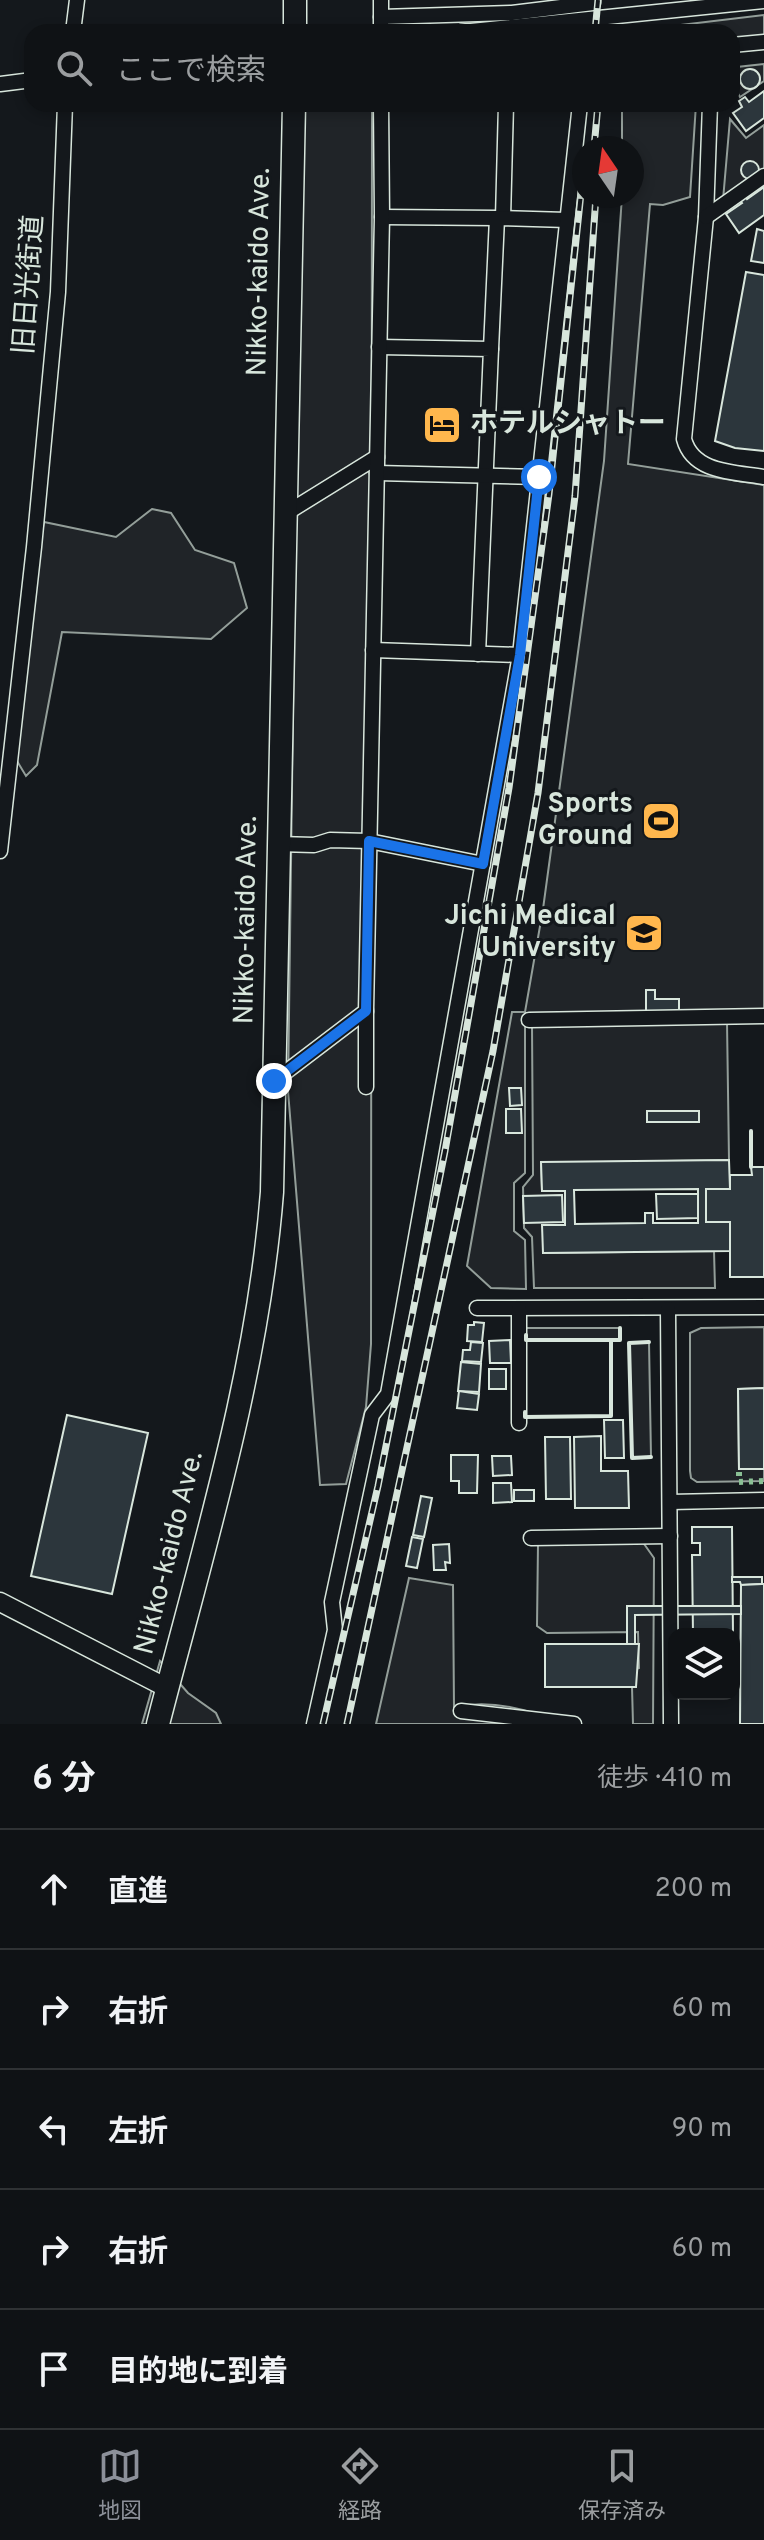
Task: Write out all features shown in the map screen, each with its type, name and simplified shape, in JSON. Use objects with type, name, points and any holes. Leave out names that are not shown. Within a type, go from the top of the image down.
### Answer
[{"type":"highway","points":[[295,0],[295,24]]},
{"type":"highway","name":"Nikko-kaido Ave.","points":[[158,1724],[255,1337],[270,1221],[294,112]]},
{"type":"main road","points":[[0,1602],[167,1688]]},
{"type":"street","points":[[74,24],[77,0]]},
{"type":"street","points":[[381,0],[381,24],[512,13],[593,3],[593,0]]},
{"type":"street","points":[[539,24],[764,1]]},
{"type":"street","points":[[740,44],[764,42]]},
{"type":"street","points":[[0,84],[24,81]]},
{"type":"street","name":"旧日光街道","points":[[0,851],[58,292],[65,112]]},
{"type":"street","points":[[366,1087],[382,217],[381,112]]},
{"type":"street","points":[[478,654],[491,349],[506,112]]},
{"type":"street","points":[[314,1724],[335,1630],[332,1602],[372,1415],[388,1394],[520,655],[579,112]]},
{"type":"street","points":[[710,112],[706,217],[684,439],[687,453],[697,462],[764,477]]},
{"type":"street","points":[[706,217],[764,176]]},
{"type":"street","points":[[382,217],[567,220]]},
{"type":"street","points":[[379,347],[491,349]]},
{"type":"street","points":[[285,514],[377,457]]},
{"type":"street","points":[[377,473],[539,477]]},
{"type":"street","points":[[373,650],[520,655]]},
{"type":"street","points":[[278,844],[369,841],[483,864]]},
{"type":"street","points":[[274,1081],[366,1011]]},
{"type":"street","points":[[529,1020],[764,1016]]},
{"type":"street","points":[[477,1308],[764,1307]]},
{"type":"street","points":[[519,1309],[519,1423]]},
{"type":"street","points":[[668,1309],[671,1724]]},
{"type":"street","points":[[670,1502],[764,1500]]},
{"type":"street","points":[[531,1538],[670,1536]]},
{"type":"street","points":[[461,1711],[574,1724]]},
{"type":"shaded area","points":[[764,15],[764,35],[740,38],[740,24],[689,24]]},
{"type":"shaded area","points":[[764,64],[764,81],[740,97],[740,67]]},
{"type":"shaded area","points":[[301,112],[372,112],[371,1344],[366,1407],[346,1484],[320,1485],[288,1091]]},
{"type":"shaded area","name":"Sports Ground","points":[[622,112],[695,112],[690,197],[663,205],[650,204],[628,464],[764,485],[764,1010],[525,1013],[525,1173],[514,1183],[514,1231],[525,1240],[526,1289],[491,1288],[467,1266],[512,1012],[525,1012],[543,909],[604,461],[621,208],[644,208],[644,136],[622,136]]},
{"type":"shaded area","points":[[730,119],[746,138],[764,125],[764,172],[723,200]]},
{"type":"shaded area","points":[[152,509],[171,513],[195,550],[234,563],[247,608],[211,639],[62,632],[37,765],[26,776],[14,756],[35,568],[44,522],[116,537]]},
{"type":"shaded area","points":[[727,1022],[729,1160],[541,1163],[542,1191],[565,1191],[565,1225],[543,1225],[543,1253],[714,1251],[715,1288],[534,1288],[532,1237],[524,1228],[523,1187],[533,1175],[532,1025]]},
{"type":"shaded area","points":[[764,1327],[764,1388],[738,1389],[739,1469],[764,1469],[764,1481],[697,1482],[691,1478],[690,1471],[690,1333],[701,1328]]},
{"type":"shaded area","points":[[526,1328],[620,1328],[620,1340],[526,1340]]},
{"type":"shaded area","points":[[649,1342],[651,1457],[632,1458],[629,1343]]},
{"type":"shaded area","points":[[642,1541],[654,1558],[653,1724],[633,1724],[632,1687],[636,1687],[636,1669],[639,1668],[638,1632],[547,1633],[537,1626],[538,1544]]},
{"type":"shaded area","points":[[409,1578],[453,1585],[454,1707],[482,1704],[510,1707],[563,1724],[376,1724]]},
{"type":"shaded area","points":[[160,1661],[188,1693],[216,1713],[221,1724],[142,1724]]},
{"type":"building","points":[[750,69],[757,72],[760,79],[757,86],[750,89],[743,86],[740,79],[743,72]]},
{"type":"building","points":[[764,91],[764,118],[746,131],[733,113],[740,112],[740,100],[745,97],[749,102]]},
{"type":"building","points":[[746,161],[754,161],[759,170],[757,177],[746,179],[741,174],[741,166]]},
{"type":"building","points":[[764,187],[764,215],[739,233],[726,214],[742,203],[738,198],[744,195],[747,199]]},
{"type":"building","points":[[757,229],[764,231],[764,263],[751,261]]},
{"type":"building","points":[[746,272],[764,275],[764,451],[735,448],[715,441]]},
{"type":"building","points":[[646,990],[655,990],[655,999],[679,999],[679,1011],[646,1012]]},
{"type":"building","points":[[509,1088],[521,1088],[522,1105],[510,1106]]},
{"type":"building","points":[[506,1109],[521,1109],[522,1133],[506,1133]]},
{"type":"building","points":[[647,1111],[699,1111],[699,1122],[647,1122]]},
{"type":"building","points":[[729,1160],[730,1189],[706,1189],[706,1222],[730,1222],[730,1251],[543,1253],[542,1225],[565,1225],[565,1191],[542,1191],[541,1162]],"holes":[[[698,1189],[698,1223],[653,1223],[653,1213],[645,1213],[645,1223],[575,1224],[574,1190]]]},
{"type":"building","points":[[751,1167],[764,1167],[764,1277],[730,1277],[730,1222],[706,1222],[706,1189],[730,1189],[730,1175],[752,1175]]},
{"type":"building","points":[[656,1194],[698,1194],[698,1218],[657,1219]]},
{"type":"building","points":[[562,1195],[563,1222],[524,1223],[523,1196]]},
{"type":"building","points":[[474,1322],[484,1323],[482,1342],[467,1341],[468,1325],[474,1325]]},
{"type":"building","points":[[510,1340],[511,1363],[490,1363],[489,1341]]},
{"type":"building","points":[[471,1342],[483,1343],[481,1362],[462,1361],[463,1350],[470,1350]]},
{"type":"building","points":[[461,1362],[481,1364],[479,1392],[458,1391]]},
{"type":"building","points":[[489,1369],[506,1369],[506,1389],[489,1389]]},
{"type":"building","points":[[764,1388],[764,1469],[739,1469],[738,1389]]},
{"type":"building","points":[[459,1391],[479,1394],[477,1410],[457,1408]]},
{"type":"building","points":[[67,1415],[148,1433],[112,1594],[31,1576]]},
{"type":"building","points":[[604,1420],[623,1420],[624,1458],[605,1458]]},
{"type":"building","points":[[601,1436],[601,1471],[628,1471],[629,1508],[575,1508],[574,1437]]},
{"type":"building","points":[[545,1437],[570,1437],[571,1499],[546,1499]]},
{"type":"building","points":[[451,1455],[478,1455],[477,1493],[459,1493],[459,1481],[451,1481]]},
{"type":"building","points":[[492,1456],[511,1456],[512,1475],[493,1476]]},
{"type":"building","points":[[493,1483],[511,1483],[512,1502],[493,1503]]},
{"type":"building","points":[[514,1490],[534,1490],[534,1501],[514,1501]]},
{"type":"building","points":[[421,1496],[432,1498],[424,1537],[413,1535]]},
{"type":"building","points":[[692,1527],[732,1527],[733,1628],[693,1628],[692,1555],[700,1555],[700,1543],[692,1543]]},
{"type":"building","points":[[412,1537],[423,1539],[417,1568],[406,1566]]},
{"type":"building","points":[[449,1544],[450,1563],[445,1562],[446,1570],[434,1570],[433,1545]]},
{"type":"building","points":[[732,1577],[762,1577],[762,1584],[741,1585],[740,1582],[732,1582]]},
{"type":"building","points":[[764,1584],[764,1724],[740,1724],[741,1585]]},
{"type":"building","points":[[627,1606],[741,1606],[741,1614],[635,1615],[635,1644],[627,1644]]},
{"type":"building","points":[[545,1644],[639,1644],[636,1687],[545,1687]]},
{"type":"railway","points":[[596,24],[598,0]]},
{"type":"railway","points":[[595,136],[597,112]]},
{"type":"railway","points":[[323,1724],[378,1486],[445,1151],[509,788],[549,494],[579,208]]},
{"type":"railway","points":[[347,1724],[493,1051],[538,793],[575,496],[595,208]]},
{"type":"hedge","points":[[739,1472],[739,1482],[764,1481]]},
{"type":"wall","points":[[751,1131],[751,1167]]},
{"type":"wall","points":[[526,1335],[526,1340],[620,1340],[620,1328]]},
{"type":"wall","points":[[525,1412],[525,1417],[611,1416],[611,1340]]},
{"type":"wall","points":[[649,1342],[629,1343],[632,1458],[651,1457]]},
{"type":"place","name":"ホテルシャトー","points":[[442,425]]},
{"type":"place","name":"Sports Ground","points":[[661,821]]},
{"type":"place","name":"Jichi Medical University","points":[[644,933]]},
{"type":"route","points":[[274,1081],[366,1011],[369,841],[483,864],[520,655],[539,477]]}]
